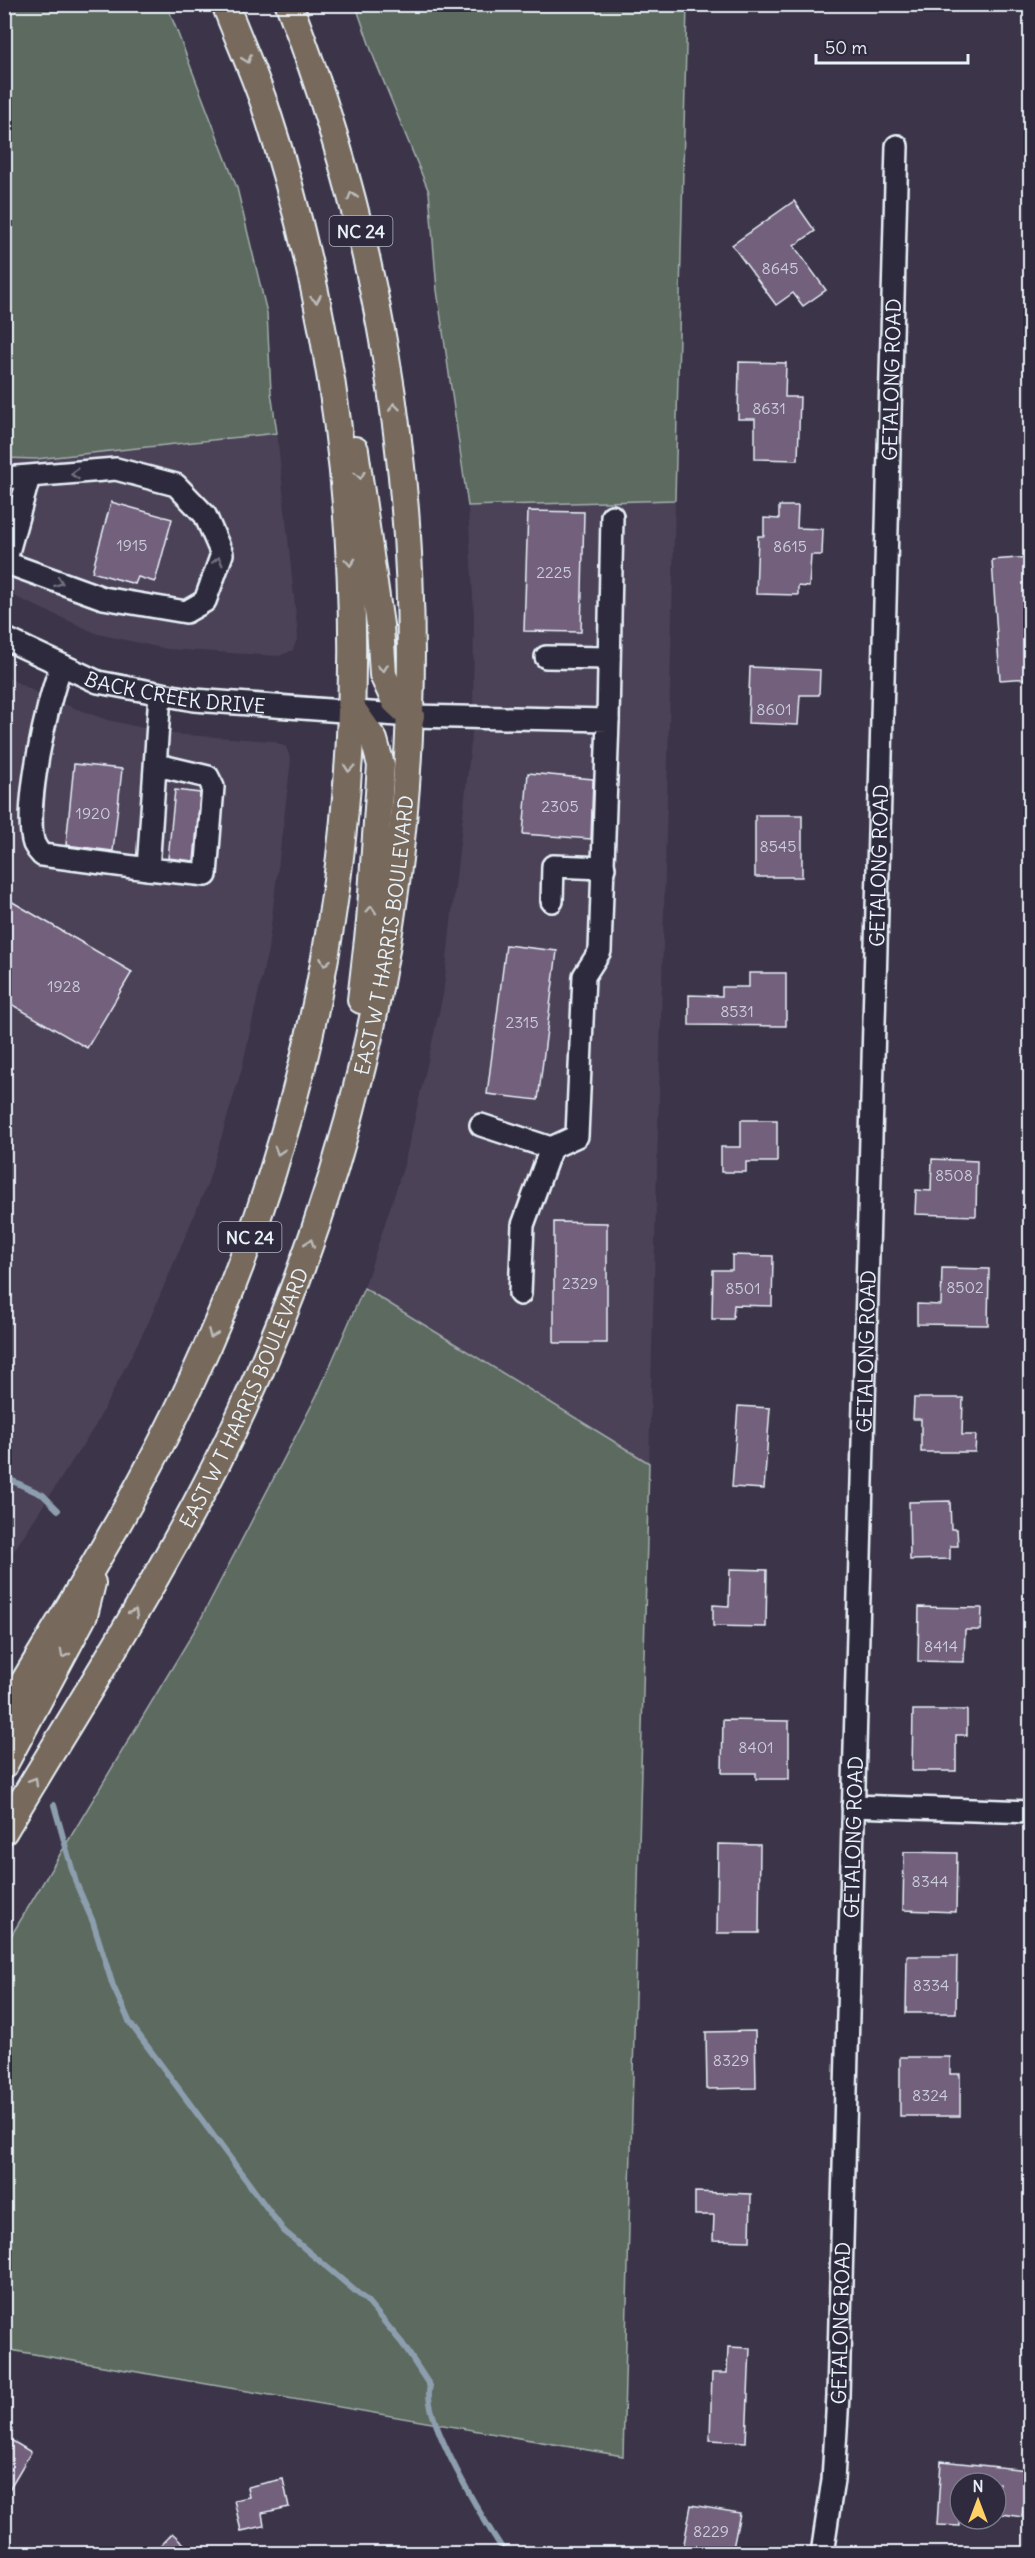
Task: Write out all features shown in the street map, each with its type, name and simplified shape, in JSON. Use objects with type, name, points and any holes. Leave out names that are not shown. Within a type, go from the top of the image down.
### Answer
[{"type":"main road","name":"NC 24","points":[[4,1715],[149,1471],[196,1373],[243,1256],[284,1134],[311,1032],[326,959],[342,854],[353,710],[350,561],[335,411],[313,283],[290,190],[264,104],[225,4]]},
{"type":"main road","name":"EAST W T HARRIS BOULEVARD","points":[[4,1831],[130,1620],[244,1408],[298,1278],[345,1134],[368,1047],[388,943],[407,789],[411,716],[410,561],[390,376],[356,210],[330,116],[289,4]]},
{"type":"main road","points":[[327,358],[358,461],[380,625],[383,675],[395,701],[411,716]]},
{"type":"main road","points":[[345,1134],[370,922],[381,765],[374,740],[353,710]]},
{"type":"main road","points":[[4,1765],[84,1615],[97,1560]]},
{"type":"street","name":"GETALONG ROAD","points":[[822,2553],[833,2480],[838,2396],[897,146]]},
{"type":"street","points":[[4,478],[117,469],[176,486],[206,515],[222,554],[205,601],[186,612],[103,598],[5,562],[29,477]]},
{"type":"street","points":[[481,1125],[551,1148],[577,1136],[584,976],[600,951],[612,516]]},
{"type":"street","name":"BACK CREEK DRIVE","points":[[4,638],[61,667],[98,682],[194,700],[411,716],[608,720]]},
{"type":"street","points":[[546,657],[609,658]]},
{"type":"street","points":[[61,667],[51,689],[38,753],[31,829],[35,846],[42,855],[206,875],[213,786],[208,777],[166,767],[155,771]]},
{"type":"street","points":[[148,869],[160,694]]},
{"type":"street","points":[[552,901],[553,866],[604,868]]},
{"type":"street","points":[[520,1294],[523,1226],[551,1148]]},
{"type":"street","points":[[853,1806],[1030,1812]]},
{"type":"shaded area","points":[[277,433],[298,636],[293,650],[279,656],[167,649],[98,634],[5,592],[5,458],[36,459]]},
{"type":"shaded area","points":[[675,500],[649,1463],[364,1288],[404,1165],[443,995],[473,725],[474,615],[468,506]]},
{"type":"shaded area","points":[[5,676],[47,698],[107,720],[170,734],[273,741],[286,747],[291,760],[268,949],[242,1068],[207,1185],[149,1321],[95,1426],[5,1564]]},
{"type":"green space","points":[[5,4],[167,5],[237,188],[267,313],[271,392],[277,433],[36,459],[5,458]]},
{"type":"green space","points":[[359,4],[687,5],[675,500],[468,506],[437,290],[429,192],[374,58],[356,6]]},
{"type":"green space","points":[[364,1288],[649,1463],[623,2456],[5,2349],[5,1946],[196,1628],[319,1391]]},
{"type":"building","points":[[794,201],[815,231],[794,246],[826,290],[803,306],[793,293],[776,305],[732,245]]},
{"type":"building","points":[[739,362],[786,363],[785,397],[800,397],[798,460],[755,459],[755,419],[738,419]]},
{"type":"building","points":[[111,502],[172,519],[155,582],[138,577],[135,584],[92,572]]},
{"type":"building","points":[[779,506],[798,506],[797,528],[823,529],[822,555],[811,555],[809,587],[798,586],[798,595],[756,594],[758,536],[764,536],[764,518],[779,519]]},
{"type":"building","points":[[528,511],[584,512],[581,632],[524,631]]},
{"type":"building","points":[[1030,557],[1030,678],[1000,680],[992,560]]},
{"type":"building","points":[[750,667],[820,670],[819,695],[800,695],[798,725],[748,723]]},
{"type":"building","points":[[74,764],[122,769],[113,851],[66,845]]},
{"type":"building","points":[[528,773],[593,779],[591,839],[523,834]]},
{"type":"building","points":[[175,790],[200,793],[194,861],[168,858]]},
{"type":"building","points":[[755,815],[802,815],[802,877],[755,877]]},
{"type":"building","points":[[4,897],[132,972],[87,1048],[4,1000]]},
{"type":"building","points":[[506,945],[557,951],[538,1100],[487,1094]]},
{"type":"building","points":[[749,973],[786,973],[786,1026],[689,1025],[689,995],[722,996],[722,987],[749,987]]},
{"type":"building","points":[[741,1120],[777,1120],[777,1162],[746,1162],[746,1172],[721,1172],[721,1147],[741,1147]]},
{"type":"building","points":[[932,1159],[977,1161],[976,1216],[915,1214],[916,1190],[931,1191]]},
{"type":"building","points":[[554,1222],[607,1223],[607,1343],[554,1343]]},
{"type":"building","points":[[732,1255],[773,1256],[772,1306],[734,1305],[733,1319],[712,1319],[713,1270],[732,1270]]},
{"type":"building","points":[[942,1268],[989,1269],[988,1325],[917,1324],[917,1304],[941,1305]]},
{"type":"building","points":[[914,1398],[963,1398],[962,1435],[976,1435],[975,1452],[921,1452],[921,1419],[913,1419]]},
{"type":"building","points":[[738,1406],[770,1408],[764,1489],[732,1487]]},
{"type":"building","points":[[950,1501],[951,1529],[957,1529],[958,1546],[950,1546],[950,1559],[910,1560],[909,1502]]},
{"type":"building","points":[[730,1569],[767,1570],[766,1627],[713,1626],[713,1605],[729,1606]]},
{"type":"building","points":[[919,1607],[982,1608],[981,1630],[965,1630],[964,1662],[918,1661]]},
{"type":"building","points":[[913,1710],[967,1710],[967,1735],[956,1735],[956,1771],[912,1771]]},
{"type":"building","points":[[723,1720],[789,1721],[789,1779],[756,1779],[756,1773],[722,1773]]},
{"type":"building","points":[[718,1844],[760,1845],[759,1933],[717,1933]]},
{"type":"building","points":[[904,1852],[957,1853],[956,1912],[903,1910]]},
{"type":"building","points":[[907,1956],[957,1956],[956,2013],[906,2013]]},
{"type":"building","points":[[755,2031],[756,2088],[707,2089],[706,2032]]},
{"type":"building","points":[[900,2057],[950,2057],[950,2074],[960,2074],[960,2116],[900,2116]]},
{"type":"building","points":[[695,2192],[751,2194],[750,2241],[713,2240],[714,2215],[695,2215]]},
{"type":"building","points":[[728,2347],[750,2348],[746,2442],[710,2440],[712,2373],[727,2373]]},
{"type":"building","points":[[4,2436],[31,2452],[4,2498]]},
{"type":"building","points":[[941,2461],[1027,2470],[1022,2517],[1008,2515],[1008,2471],[948,2471],[948,2525],[937,2525]]},
{"type":"building","points":[[283,2479],[289,2507],[262,2513],[264,2526],[241,2531],[234,2500],[249,2497],[247,2487]]},
{"type":"building","points":[[691,2505],[740,2513],[732,2553],[706,2553],[683,2549]]},
{"type":"building","points":[[172,2533],[194,2553],[153,2553]]},
{"type":"waterway","points":[[4,1477],[43,1495],[58,1510]]},
{"type":"waterway","points":[[54,1805],[76,1883],[93,1922],[113,1986],[130,2023],[284,2231],[367,2301],[402,2343],[430,2386],[430,2401],[435,2421],[457,2471],[506,2554]]}]
